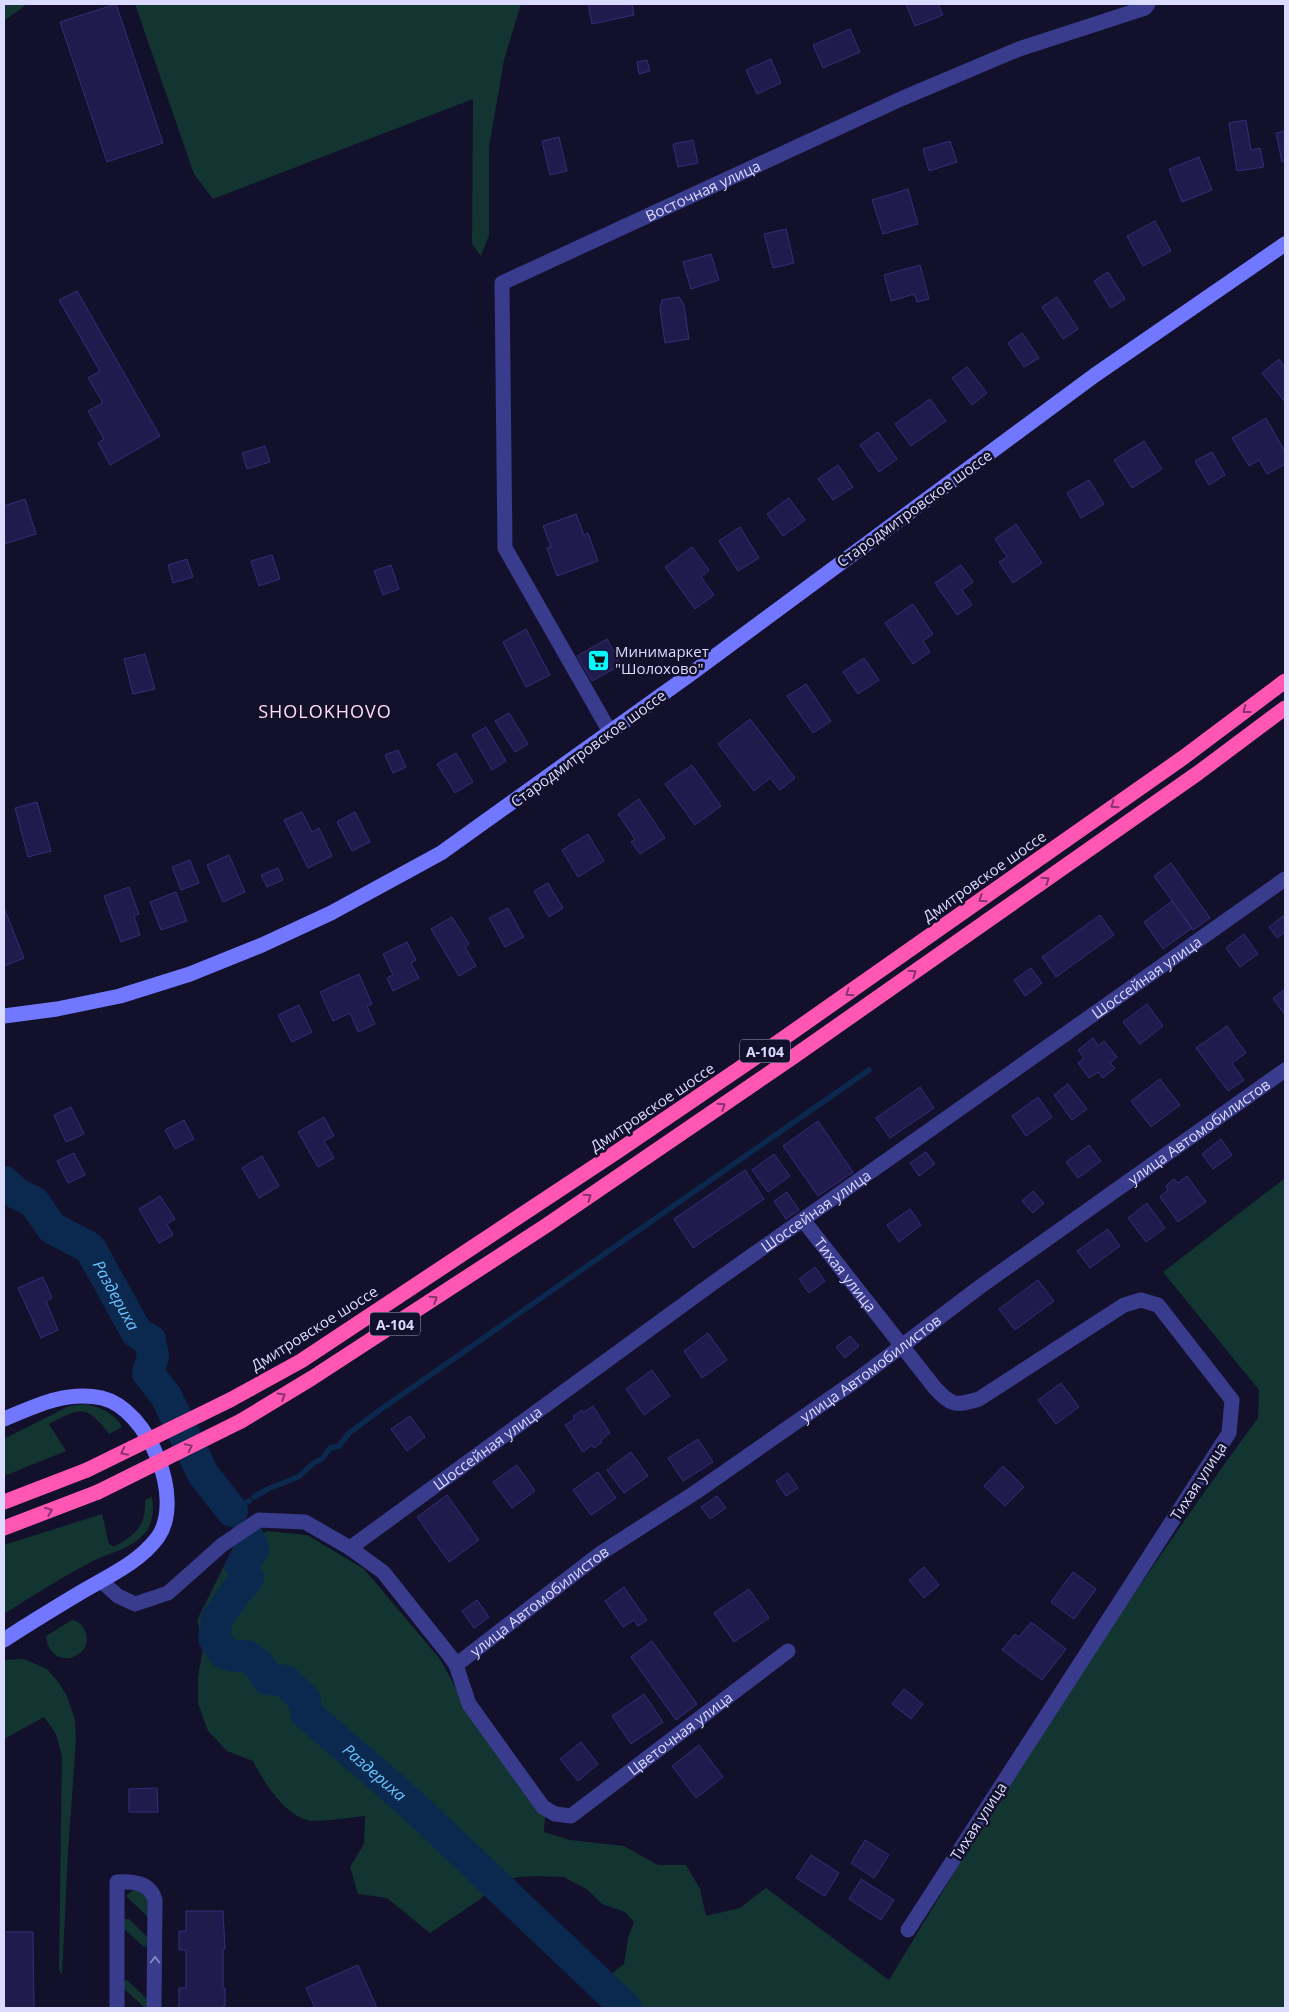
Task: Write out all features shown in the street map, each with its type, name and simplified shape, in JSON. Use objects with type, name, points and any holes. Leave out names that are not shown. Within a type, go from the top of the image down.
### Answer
[{"type":"highway","name":"Дмитровское шоссе","points":[[4,1502],[87,1470],[230,1400],[301,1361],[766,1051],[1184,757],[1285,681]]},
{"type":"highway","name":"А-104","points":[[4,1528],[98,1492],[240,1421],[312,1378],[564,1214],[817,1040],[1198,773],[1285,708]]},
{"type":"street","name":"Восточная улица","points":[[610,732],[505,548],[502,283],[903,98],[1019,49],[1145,8],[1148,4]]},
{"type":"street","name":"Стародмитровское шоссе","points":[[4,1016],[57,1009],[120,996],[190,974],[262,945],[322,917],[441,853],[610,732],[1095,375],[1285,244]]},
{"type":"street","name":"Шоссейная улица","points":[[350,1548],[712,1282],[803,1220],[1285,879]]},
{"type":"street","name":"улица Автомобилистов","points":[[456,1665],[600,1553],[696,1492],[858,1379],[981,1286],[1285,1070]]},
{"type":"street","name":"Тихая улица","points":[[803,1220],[948,1402],[963,1404],[979,1399],[1124,1305],[1141,1300],[1158,1305],[1232,1400],[1229,1433],[908,1930]]},
{"type":"street","points":[[4,1419],[49,1400],[77,1396],[102,1398],[117,1404],[126,1410],[145,1431],[166,1478],[167,1501],[165,1524],[147,1550],[101,1582],[4,1640]]},
{"type":"street","points":[[101,1582],[118,1596],[135,1604],[168,1592],[222,1545],[259,1520],[305,1522],[350,1548],[383,1572],[456,1665]]},
{"type":"street","name":"Цветочная улица","points":[[456,1665],[469,1704],[542,1807],[555,1814],[571,1816],[788,1651]]},
{"type":"street","points":[[117,2008],[117,1882],[132,1882],[148,1888],[153,1892],[155,1900],[154,2008]]},
{"type":"green space","points":[[4,4],[27,4],[4,21]]},
{"type":"green space","points":[[135,4],[521,4],[504,60],[489,147],[489,235],[481,256],[472,244],[473,99],[213,199],[194,174]]},
{"type":"green space","points":[[1285,1178],[1285,2008],[607,2008],[626,1991],[611,1974],[624,1964],[628,1938],[634,1922],[625,1912],[602,1904],[588,1890],[564,1877],[519,1877],[500,1881],[479,1900],[430,1933],[387,1898],[358,1894],[350,1867],[364,1844],[365,1816],[311,1821],[298,1816],[275,1795],[253,1761],[227,1751],[208,1731],[198,1703],[198,1677],[203,1648],[197,1620],[234,1546],[268,1531],[307,1535],[364,1569],[440,1659],[475,1723],[545,1816],[544,1832],[570,1840],[624,1846],[658,1865],[686,1865],[700,1889],[706,1916],[740,1908],[766,1888],[889,1980],[976,1837],[1067,1695],[1160,1555],[1258,1418],[1259,1390],[1163,1272]]},
{"type":"green space","points":[[86,1404],[107,1412],[116,1418],[122,1427],[109,1434],[88,1413],[82,1411],[69,1414],[49,1424],[66,1451],[4,1476],[4,1439],[69,1406]]},
{"type":"green space","points":[[152,1497],[153,1511],[151,1521],[148,1529],[139,1539],[80,1568],[4,1614],[4,1545],[102,1514],[109,1544],[114,1547],[134,1534],[138,1529],[144,1517],[145,1500]]},
{"type":"green space","points":[[72,1620],[82,1625],[87,1639],[85,1647],[80,1653],[64,1658],[56,1655],[49,1648],[46,1636]]},
{"type":"green space","points":[[24,1659],[47,1669],[58,1682],[67,1696],[75,1720],[76,1740],[62,1975],[59,1969],[62,1756],[56,1734],[44,1717],[4,1739],[4,1660]]},
{"type":"green space","points":[[133,1890],[143,1893],[147,1899],[148,1917],[126,1896]]},
{"type":"green space","points":[[123,1919],[129,1919],[148,1938],[148,1945],[144,1947],[123,1928]]},
{"type":"green space","points":[[127,1980],[148,2000],[148,2007],[145,2008],[122,1987],[123,1981]]},
{"type":"building","points":[[116,4],[163,143],[107,162],[60,22]]},
{"type":"building","points":[[588,4],[632,4],[634,15],[592,24]]},
{"type":"building","points":[[906,4],[938,4],[943,15],[915,26]]},
{"type":"building","points":[[850,29],[860,52],[823,68],[813,45]]},
{"type":"building","points":[[771,59],[781,83],[757,94],[746,70]]},
{"type":"building","points":[[647,60],[650,71],[639,74],[637,62]]},
{"type":"building","points":[[1246,120],[1251,150],[1260,148],[1264,167],[1237,171],[1229,123]]},
{"type":"building","points":[[1285,131],[1285,161],[1282,162],[1276,133]]},
{"type":"building","points":[[559,137],[567,171],[550,175],[542,141]]},
{"type":"building","points":[[693,140],[698,163],[678,167],[673,144]]},
{"type":"building","points":[[950,141],[957,162],[929,171],[923,149]]},
{"type":"building","points":[[1199,157],[1212,190],[1182,202],[1169,169]]},
{"type":"building","points":[[908,189],[918,224],[883,234],[872,200]]},
{"type":"building","points":[[1155,221],[1171,251],[1143,266],[1127,236]]},
{"type":"building","points":[[786,229],[794,263],[773,268],[764,234]]},
{"type":"building","points":[[711,254],[719,280],[691,289],[683,262]]},
{"type":"building","points":[[920,265],[929,299],[917,302],[914,294],[891,301],[884,275]]},
{"type":"building","points":[[1108,272],[1125,299],[1111,308],[1094,281]]},
{"type":"building","points":[[77,291],[160,436],[110,465],[98,443],[104,439],[88,411],[103,403],[88,378],[100,371],[59,300]]},
{"type":"building","points":[[679,297],[684,305],[689,339],[665,343],[660,309],[662,300]]},
{"type":"building","points":[[1057,297],[1078,329],[1063,339],[1042,307]]},
{"type":"building","points":[[1022,333],[1039,358],[1024,367],[1008,343]]},
{"type":"building","points":[[1279,359],[1285,368],[1285,402],[1262,373]]},
{"type":"building","points":[[967,367],[987,393],[972,405],[952,378]]},
{"type":"building","points":[[930,399],[946,421],[911,446],[895,424]]},
{"type":"building","points":[[1266,418],[1285,452],[1285,464],[1267,474],[1259,460],[1249,466],[1232,438]]},
{"type":"building","points":[[878,432],[897,459],[879,472],[860,445]]},
{"type":"building","points":[[1144,441],[1162,469],[1132,488],[1114,460]]},
{"type":"building","points":[[265,446],[270,462],[247,469],[242,453]]},
{"type":"building","points":[[1212,452],[1225,475],[1209,485],[1195,461]]},
{"type":"building","points":[[838,465],[853,487],[833,500],[818,479]]},
{"type":"building","points":[[1089,480],[1104,504],[1081,518],[1067,493]]},
{"type":"building","points":[[789,498],[805,520],[783,536],[767,514]]},
{"type":"building","points":[[25,499],[36,534],[4,544],[4,506]]},
{"type":"building","points":[[576,514],[584,535],[588,533],[598,561],[557,576],[547,548],[551,547],[543,526]]},
{"type":"building","points":[[1016,524],[1042,563],[1013,583],[999,562],[1007,557],[995,539]]},
{"type":"building","points":[[740,527],[759,558],[738,571],[719,541]]},
{"type":"building","points":[[692,547],[709,570],[701,577],[714,595],[695,609],[665,567]]},
{"type":"building","points":[[272,555],[280,579],[259,586],[251,561]]},
{"type":"building","points":[[187,559],[193,577],[173,583],[168,565]]},
{"type":"building","points":[[391,565],[399,589],[383,595],[374,571]]},
{"type":"building","points":[[961,565],[973,582],[962,590],[972,605],[957,615],[935,583]]},
{"type":"building","points":[[913,604],[933,634],[923,641],[930,652],[913,664],[885,623]]},
{"type":"building","points":[[526,629],[550,675],[526,687],[503,642]]},
{"type":"building","name":"Минимаркет \"Шолохово\"","points":[[607,639],[621,665],[592,681],[577,656]]},
{"type":"building","points":[[145,654],[155,689],[133,694],[124,659]]},
{"type":"building","points":[[864,658],[879,680],[858,694],[843,672]]},
{"type":"building","points":[[806,684],[831,721],[813,733],[787,696]]},
{"type":"building","points":[[509,713],[528,744],[515,752],[495,721]]},
{"type":"building","points":[[750,719],[795,778],[780,790],[770,778],[754,791],[718,744]]},
{"type":"building","points":[[486,727],[506,761],[492,770],[472,735]]},
{"type":"building","points":[[398,750],[406,767],[393,773],[385,755]]},
{"type":"building","points":[[456,753],[473,782],[455,793],[437,764]]},
{"type":"building","points":[[692,765],[721,806],[695,825],[665,784]]},
{"type":"building","points":[[639,799],[665,838],[640,854],[631,842],[635,839],[618,814]]},
{"type":"building","points":[[37,802],[51,851],[28,857],[15,808]]},
{"type":"building","points":[[302,812],[312,832],[319,828],[332,856],[308,868],[284,820]]},
{"type":"building","points":[[355,812],[370,842],[352,851],[337,822]]},
{"type":"building","points":[[588,834],[604,861],[578,877],[562,850]]},
{"type":"building","points":[[229,855],[245,892],[223,902],[207,865]]},
{"type":"building","points":[[190,860],[199,883],[181,890],[172,867]]},
{"type":"building","points":[[1171,863],[1210,918],[1193,930],[1154,876]]},
{"type":"building","points":[[278,868],[283,880],[267,887],[261,875]]},
{"type":"building","points":[[548,883],[563,908],[549,917],[534,891]]},
{"type":"building","points":[[129,887],[139,914],[134,916],[140,935],[121,942],[104,896]]},
{"type":"building","points":[[176,892],[187,921],[161,930],[150,902]]},
{"type":"building","points":[[1172,901],[1192,928],[1163,949],[1144,922]]},
{"type":"building","points":[[4,908],[24,958],[4,966]]},
{"type":"building","points":[[508,908],[524,937],[505,947],[489,918]]},
{"type":"building","points":[[1100,915],[1114,935],[1056,977],[1042,957]]},
{"type":"building","points":[[1283,916],[1285,919],[1285,932],[1277,938],[1269,927]]},
{"type":"building","points":[[452,917],[469,944],[465,947],[476,966],[459,976],[431,929]]},
{"type":"building","points":[[1244,934],[1258,954],[1240,967],[1226,948]]},
{"type":"building","points":[[407,942],[416,960],[411,963],[419,978],[393,991],[387,978],[393,975],[383,954]]},
{"type":"building","points":[[1031,968],[1042,983],[1025,996],[1014,980]]},
{"type":"building","points":[[359,974],[372,1004],[367,1006],[375,1024],[358,1032],[350,1013],[333,1021],[320,992]]},
{"type":"building","points":[[1285,989],[1285,1015],[1273,998]]},
{"type":"building","points":[[1147,1004],[1163,1026],[1140,1044],[1123,1022]]},
{"type":"building","points":[[299,1005],[312,1032],[292,1042],[278,1015]]},
{"type":"building","points":[[1227,1026],[1246,1053],[1232,1063],[1244,1080],[1228,1091],[1196,1048]]},
{"type":"building","points":[[1093,1038],[1098,1046],[1104,1041],[1117,1057],[1110,1063],[1115,1068],[1103,1078],[1098,1072],[1089,1078],[1078,1063],[1084,1058],[1078,1050]]},
{"type":"building","points":[[1160,1079],[1180,1105],[1151,1127],[1131,1101]]},
{"type":"building","points":[[1068,1084],[1087,1109],[1072,1120],[1054,1095]]},
{"type":"building","points":[[920,1087],[934,1108],[890,1138],[876,1118]]},
{"type":"building","points":[[1038,1097],[1052,1117],[1026,1136],[1012,1116]]},
{"type":"building","points":[[71,1107],[84,1134],[66,1142],[54,1115]]},
{"type":"building","points":[[324,1117],[334,1136],[324,1141],[334,1158],[318,1167],[298,1132]]},
{"type":"building","points":[[184,1120],[194,1139],[175,1149],[165,1130]]},
{"type":"building","points":[[818,1121],[853,1172],[818,1196],[783,1146]]},
{"type":"building","points":[[1221,1139],[1232,1155],[1213,1169],[1202,1154]]},
{"type":"building","points":[[1089,1145],[1101,1161],[1078,1178],[1066,1162]]},
{"type":"building","points":[[926,1152],[935,1164],[919,1176],[910,1163]]},
{"type":"building","points":[[74,1153],[85,1175],[68,1183],[57,1161]]},
{"type":"building","points":[[774,1154],[790,1176],[768,1192],[752,1170]]},
{"type":"building","points":[[262,1156],[279,1186],[259,1198],[242,1168]]},
{"type":"building","points":[[745,1170],[764,1199],[693,1248],[674,1219]]},
{"type":"building","points":[[1187,1176],[1206,1202],[1178,1222],[1160,1197],[1168,1190],[1166,1186],[1174,1179],[1178,1183]]},
{"type":"building","points":[[1033,1191],[1044,1203],[1033,1213],[1022,1201]]},
{"type":"building","points":[[787,1192],[799,1210],[786,1219],[774,1201]]},
{"type":"building","points":[[160,1196],[175,1219],[167,1224],[173,1235],[159,1243],[139,1209]]},
{"type":"building","points":[[1147,1203],[1165,1228],[1146,1242],[1128,1218]]},
{"type":"building","points":[[910,1209],[921,1225],[899,1242],[887,1225]]},
{"type":"building","points":[[1108,1229],[1120,1246],[1090,1268],[1077,1251]]},
{"type":"building","points":[[815,1267],[825,1281],[809,1293],[799,1279]]},
{"type":"building","points":[[43,1277],[52,1298],[46,1301],[58,1330],[41,1338],[18,1288]]},
{"type":"building","points":[[1038,1280],[1054,1301],[1015,1330],[999,1309]]},
{"type":"building","points":[[708,1333],[727,1360],[702,1378],[684,1351]]},
{"type":"building","points":[[850,1336],[859,1346],[845,1358],[836,1347]]},
{"type":"building","points":[[652,1370],[670,1396],[644,1415],[626,1389]]},
{"type":"building","points":[[1061,1383],[1079,1407],[1056,1424],[1038,1400]]},
{"type":"building","points":[[593,1406],[610,1433],[594,1448],[592,1445],[583,1452],[565,1425],[575,1419],[573,1416],[582,1410],[583,1413]]},
{"type":"building","points":[[410,1416],[425,1437],[407,1451],[391,1429]]},
{"type":"building","points":[[698,1439],[713,1462],[683,1481],[668,1458]]},
{"type":"building","points":[[631,1452],[648,1476],[624,1493],[607,1470]]},
{"type":"building","points":[[517,1465],[535,1491],[512,1508],[493,1482]]},
{"type":"building","points":[[1003,1466],[1024,1487],[1005,1506],[984,1486]]},
{"type":"building","points":[[598,1472],[616,1498],[591,1515],[573,1490]]},
{"type":"building","points":[[788,1473],[798,1488],[786,1496],[776,1481]]},
{"type":"building","points":[[447,1495],[479,1540],[449,1562],[417,1517]]},
{"type":"building","points":[[717,1496],[726,1508],[710,1519],[701,1507]]},
{"type":"building","points":[[924,1567],[939,1585],[924,1598],[909,1580]]},
{"type":"building","points":[[1073,1572],[1096,1589],[1074,1619],[1051,1602]]},
{"type":"building","points":[[624,1587],[647,1620],[638,1626],[634,1620],[623,1627],[605,1601]]},
{"type":"building","points":[[749,1589],[769,1618],[734,1642],[714,1613]]},
{"type":"building","points":[[477,1600],[489,1617],[474,1628],[462,1611]]},
{"type":"building","points":[[1031,1622],[1066,1649],[1042,1680],[1002,1650],[1015,1634],[1019,1637]]},
{"type":"building","points":[[652,1641],[697,1704],[676,1720],[631,1657]]},
{"type":"building","points":[[904,1689],[923,1704],[911,1719],[892,1704]]},
{"type":"building","points":[[644,1694],[663,1722],[631,1744],[612,1716]]},
{"type":"building","points":[[581,1742],[598,1764],[578,1781],[560,1759]]},
{"type":"building","points":[[699,1745],[723,1777],[696,1798],[672,1766]]},
{"type":"building","points":[[157,1788],[158,1812],[129,1812],[129,1789]]},
{"type":"building","points":[[865,1840],[889,1855],[874,1878],[851,1863]]},
{"type":"building","points":[[811,1855],[839,1873],[825,1896],[796,1878]]},
{"type":"building","points":[[861,1879],[894,1900],[881,1920],[849,1899]]},
{"type":"building","points":[[186,1911],[223,1911],[225,1949],[223,1949],[223,1988],[225,1988],[225,2006],[223,2008],[179,2008],[179,1988],[186,1988],[186,1950],[179,1950],[179,1931],[186,1931]]},
{"type":"building","points":[[4,1932],[33,1932],[34,2008],[4,2008]]},
{"type":"building","points":[[358,1965],[377,2008],[315,2008],[306,1988]]},
{"type":"waterway","points":[[254,1497],[298,1477],[315,1462],[322,1459],[330,1448],[339,1446],[349,1433],[380,1410],[869,1070]]},
{"type":"waterway","name":"Раздериха","points":[[4,1182],[16,1193],[34,1202],[52,1228],[90,1248],[137,1333],[150,1340],[153,1357],[148,1373],[166,1396],[203,1474],[232,1511]]},
{"type":"waterway","points":[[232,1511],[249,1501]]},
{"type":"waterway","name":"Раздериха","points":[[247,1535],[253,1549],[241,1567],[248,1578],[217,1619],[214,1638],[224,1653],[234,1656],[246,1656],[258,1664],[268,1679],[285,1681],[305,1700],[306,1713],[410,1803],[626,2008]]},
{"type":"place","name":"Минимаркет \"Шолохово\"","points":[[599,660]]},
{"type":"district","name":"SHOLOKHOVO","points":[[325,711]]}]
